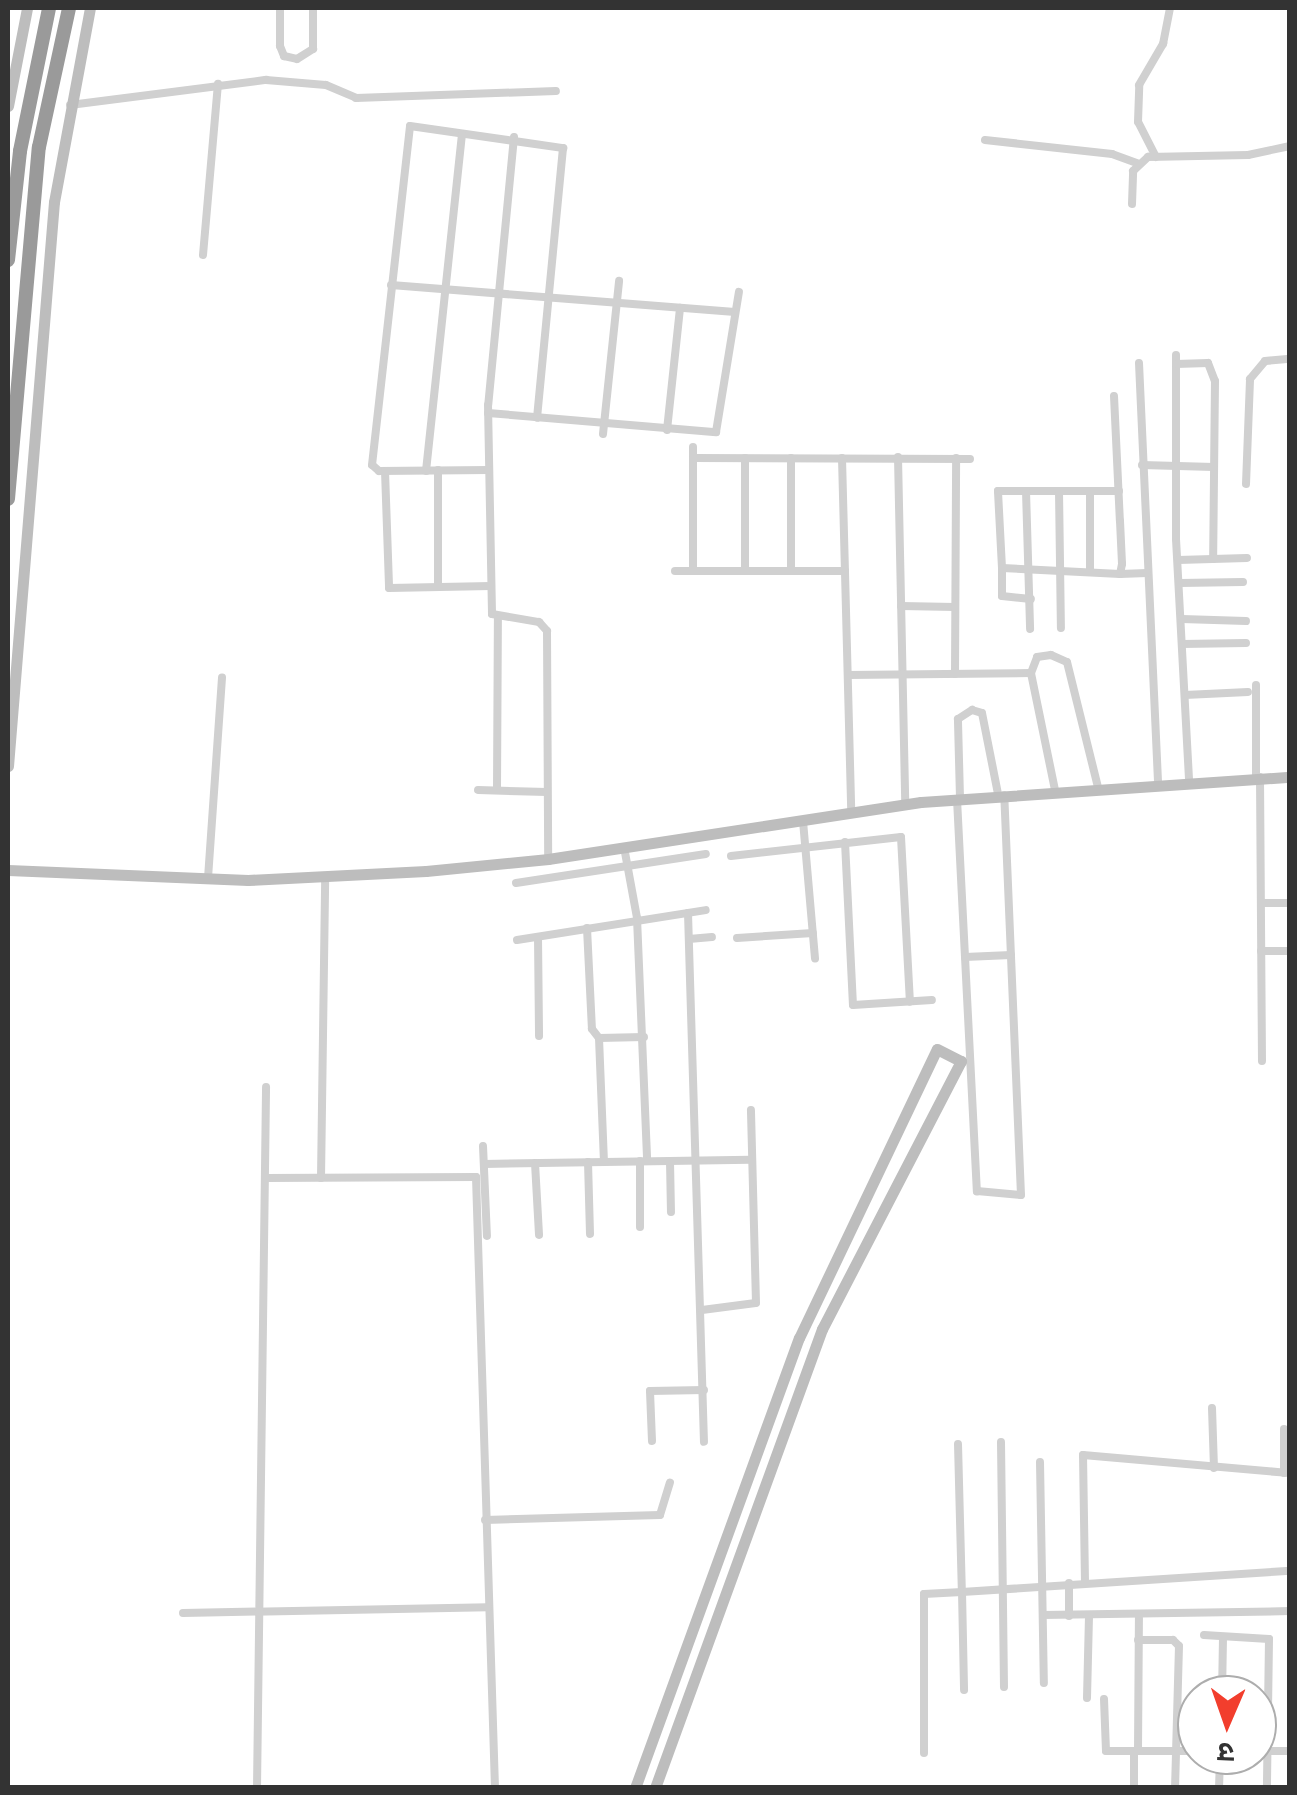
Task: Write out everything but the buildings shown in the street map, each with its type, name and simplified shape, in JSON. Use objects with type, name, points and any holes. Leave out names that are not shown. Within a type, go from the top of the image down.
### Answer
[{"type":"highway","points":[[8,260],[20,151],[48,8]]},
{"type":"highway","points":[[8,499],[40,147],[69,8]]},
{"type":"street","points":[[8,106],[27,8]]},
{"type":"street","points":[[8,766],[54,202],[90,8]]},
{"type":"street","points":[[280,8],[280,46],[284,56],[296,60],[313,50],[313,8]]},
{"type":"street","points":[[1156,157],[1138,122],[1139,85],[1167,34],[1170,8]]},
{"type":"street","points":[[70,105],[218,84],[318,84],[356,98],[556,91]]},
{"type":"street","points":[[204,255],[218,84]]},
{"type":"street","points":[[489,470],[386,471],[372,464],[410,126],[514,137],[565,153],[537,418]]},
{"type":"street","points":[[426,470],[462,134]]},
{"type":"street","points":[[497,790],[498,619],[491,586],[488,413],[514,137]]},
{"type":"street","points":[[985,140],[1112,154],[1137,163],[1156,157],[1248,156],[1290,146]]},
{"type":"street","points":[[1132,204],[1137,163]]},
{"type":"street","points":[[603,429],[619,281]]},
{"type":"street","points":[[391,285],[735,312]]},
{"type":"street","points":[[488,413],[603,429],[711,434],[722,427],[739,292]]},
{"type":"street","points":[[667,430],[680,308]]},
{"type":"street","points":[[1246,484],[1250,378],[1265,361],[1290,359]]},
{"type":"street","points":[[1189,781],[1178,560],[1176,360],[1212,366],[1212,559]]},
{"type":"street","points":[[1139,363],[1158,783]]},
{"type":"street","points":[[1114,396],[1120,574]]},
{"type":"street","points":[[693,448],[693,571]]},
{"type":"street","points":[[898,457],[906,804]]},
{"type":"street","points":[[693,458],[970,458]]},
{"type":"street","points":[[744,458],[745,571]]},
{"type":"street","points":[[791,458],[791,571]]},
{"type":"street","points":[[842,458],[851,812]]},
{"type":"street","points":[[955,674],[956,458]]},
{"type":"street","points":[[1142,466],[1214,467]]},
{"type":"street","points":[[438,470],[438,587]]},
{"type":"street","points":[[386,471],[386,583],[394,589],[491,586]]},
{"type":"street","points":[[1030,600],[1002,596],[998,491],[1119,491]]},
{"type":"street","points":[[1026,491],[1032,569],[1030,629]]},
{"type":"street","points":[[1058,491],[1061,628]]},
{"type":"street","points":[[1090,491],[1090,572]]},
{"type":"street","points":[[1178,560],[1247,558]]},
{"type":"street","points":[[1002,568],[1147,572]]},
{"type":"street","points":[[674,571],[845,571]]},
{"type":"street","points":[[1180,584],[1243,582]]},
{"type":"street","points":[[902,606],[955,607]]},
{"type":"street","points":[[498,619],[531,620],[547,632],[548,860]]},
{"type":"street","points":[[1182,619],[1246,621]]},
{"type":"street","points":[[1182,644],[1246,643]]},
{"type":"street","points":[[1055,790],[1031,673],[1037,658],[1067,662],[1098,787]]},
{"type":"street","points":[[848,676],[1031,673]]},
{"type":"street","points":[[208,878],[222,678]]},
{"type":"street","points":[[1256,685],[1262,1061]]},
{"type":"street","points":[[1185,695],[1248,692]]},
{"type":"street","points":[[972,710],[982,713],[1001,794],[1021,1195],[976,1191],[958,799],[958,719],[972,710]]},
{"type":"street","points":[[8,870],[325,878],[548,860],[851,812],[1001,794],[1290,777]]},
{"type":"street","points":[[478,790],[547,792]]},
{"type":"street","points":[[803,821],[815,958]]},
{"type":"street","points":[[731,856],[901,837],[910,1002]]},
{"type":"street","points":[[845,842],[853,1004],[932,1000]]},
{"type":"street","points":[[624,847],[637,918],[644,1037],[640,1227]]},
{"type":"street","points":[[516,882],[706,854]]},
{"type":"street","points":[[321,1178],[325,878]]},
{"type":"street","points":[[1261,903],[1290,903]]},
{"type":"street","points":[[516,940],[706,910]]},
{"type":"street","points":[[688,912],[704,1442]]},
{"type":"street","points":[[587,928],[592,1029],[599,1038],[604,1161]]},
{"type":"street","points":[[737,938],[814,934]]},
{"type":"street","points":[[538,937],[539,1036]]},
{"type":"street","points":[[688,939],[712,937]]},
{"type":"street","points":[[1261,951],[1290,951]]},
{"type":"street","points":[[965,957],[1011,955]]},
{"type":"street","points":[[599,1038],[644,1037]]},
{"type":"street","points":[[635,1788],[799,1338],[937,1049],[960,1061],[822,1329],[655,1788]]},
{"type":"street","points":[[258,1788],[266,1087]]},
{"type":"street","points":[[702,1310],[751,1308],[756,1303],[751,1110]]},
{"type":"street","points":[[484,1146],[487,1236]]},
{"type":"street","points":[[670,1160],[671,1212]]},
{"type":"street","points":[[484,1164],[750,1160]]},
{"type":"street","points":[[588,1162],[590,1234]]},
{"type":"street","points":[[535,1163],[538,1235]]},
{"type":"street","points":[[266,1178],[476,1177],[495,1788]]},
{"type":"street","points":[[652,1441],[650,1391],[704,1390]]},
{"type":"street","points":[[1212,1408],[1214,1468]]},
{"type":"street","points":[[1084,1582],[1079,1457],[1287,1473],[1284,1429]]},
{"type":"street","points":[[1000,1442],[1004,1687]]},
{"type":"street","points":[[958,1444],[964,1690]]},
{"type":"street","points":[[1040,1462],[1044,1683]]},
{"type":"street","points":[[485,1520],[660,1515],[670,1483]]},
{"type":"street","points":[[924,1753],[922,1596],[1044,1584],[1290,1571]]},
{"type":"street","points":[[1069,1583],[1069,1616]]},
{"type":"street","points":[[182,1613],[488,1607]]},
{"type":"street","points":[[1044,1615],[1139,1618],[1290,1610]]},
{"type":"street","points":[[1088,1698],[1089,1617]]},
{"type":"street","points":[[1134,1788],[1139,1618]]},
{"type":"street","points":[[1204,1635],[1269,1639],[1267,1675]]},
{"type":"street","points":[[1222,1675],[1223,1638]]},
{"type":"street","points":[[1138,1640],[1174,1640],[1179,1646],[1175,1788]]},
{"type":"street","points":[[1104,1699],[1104,1749],[1176,1751]]}]
